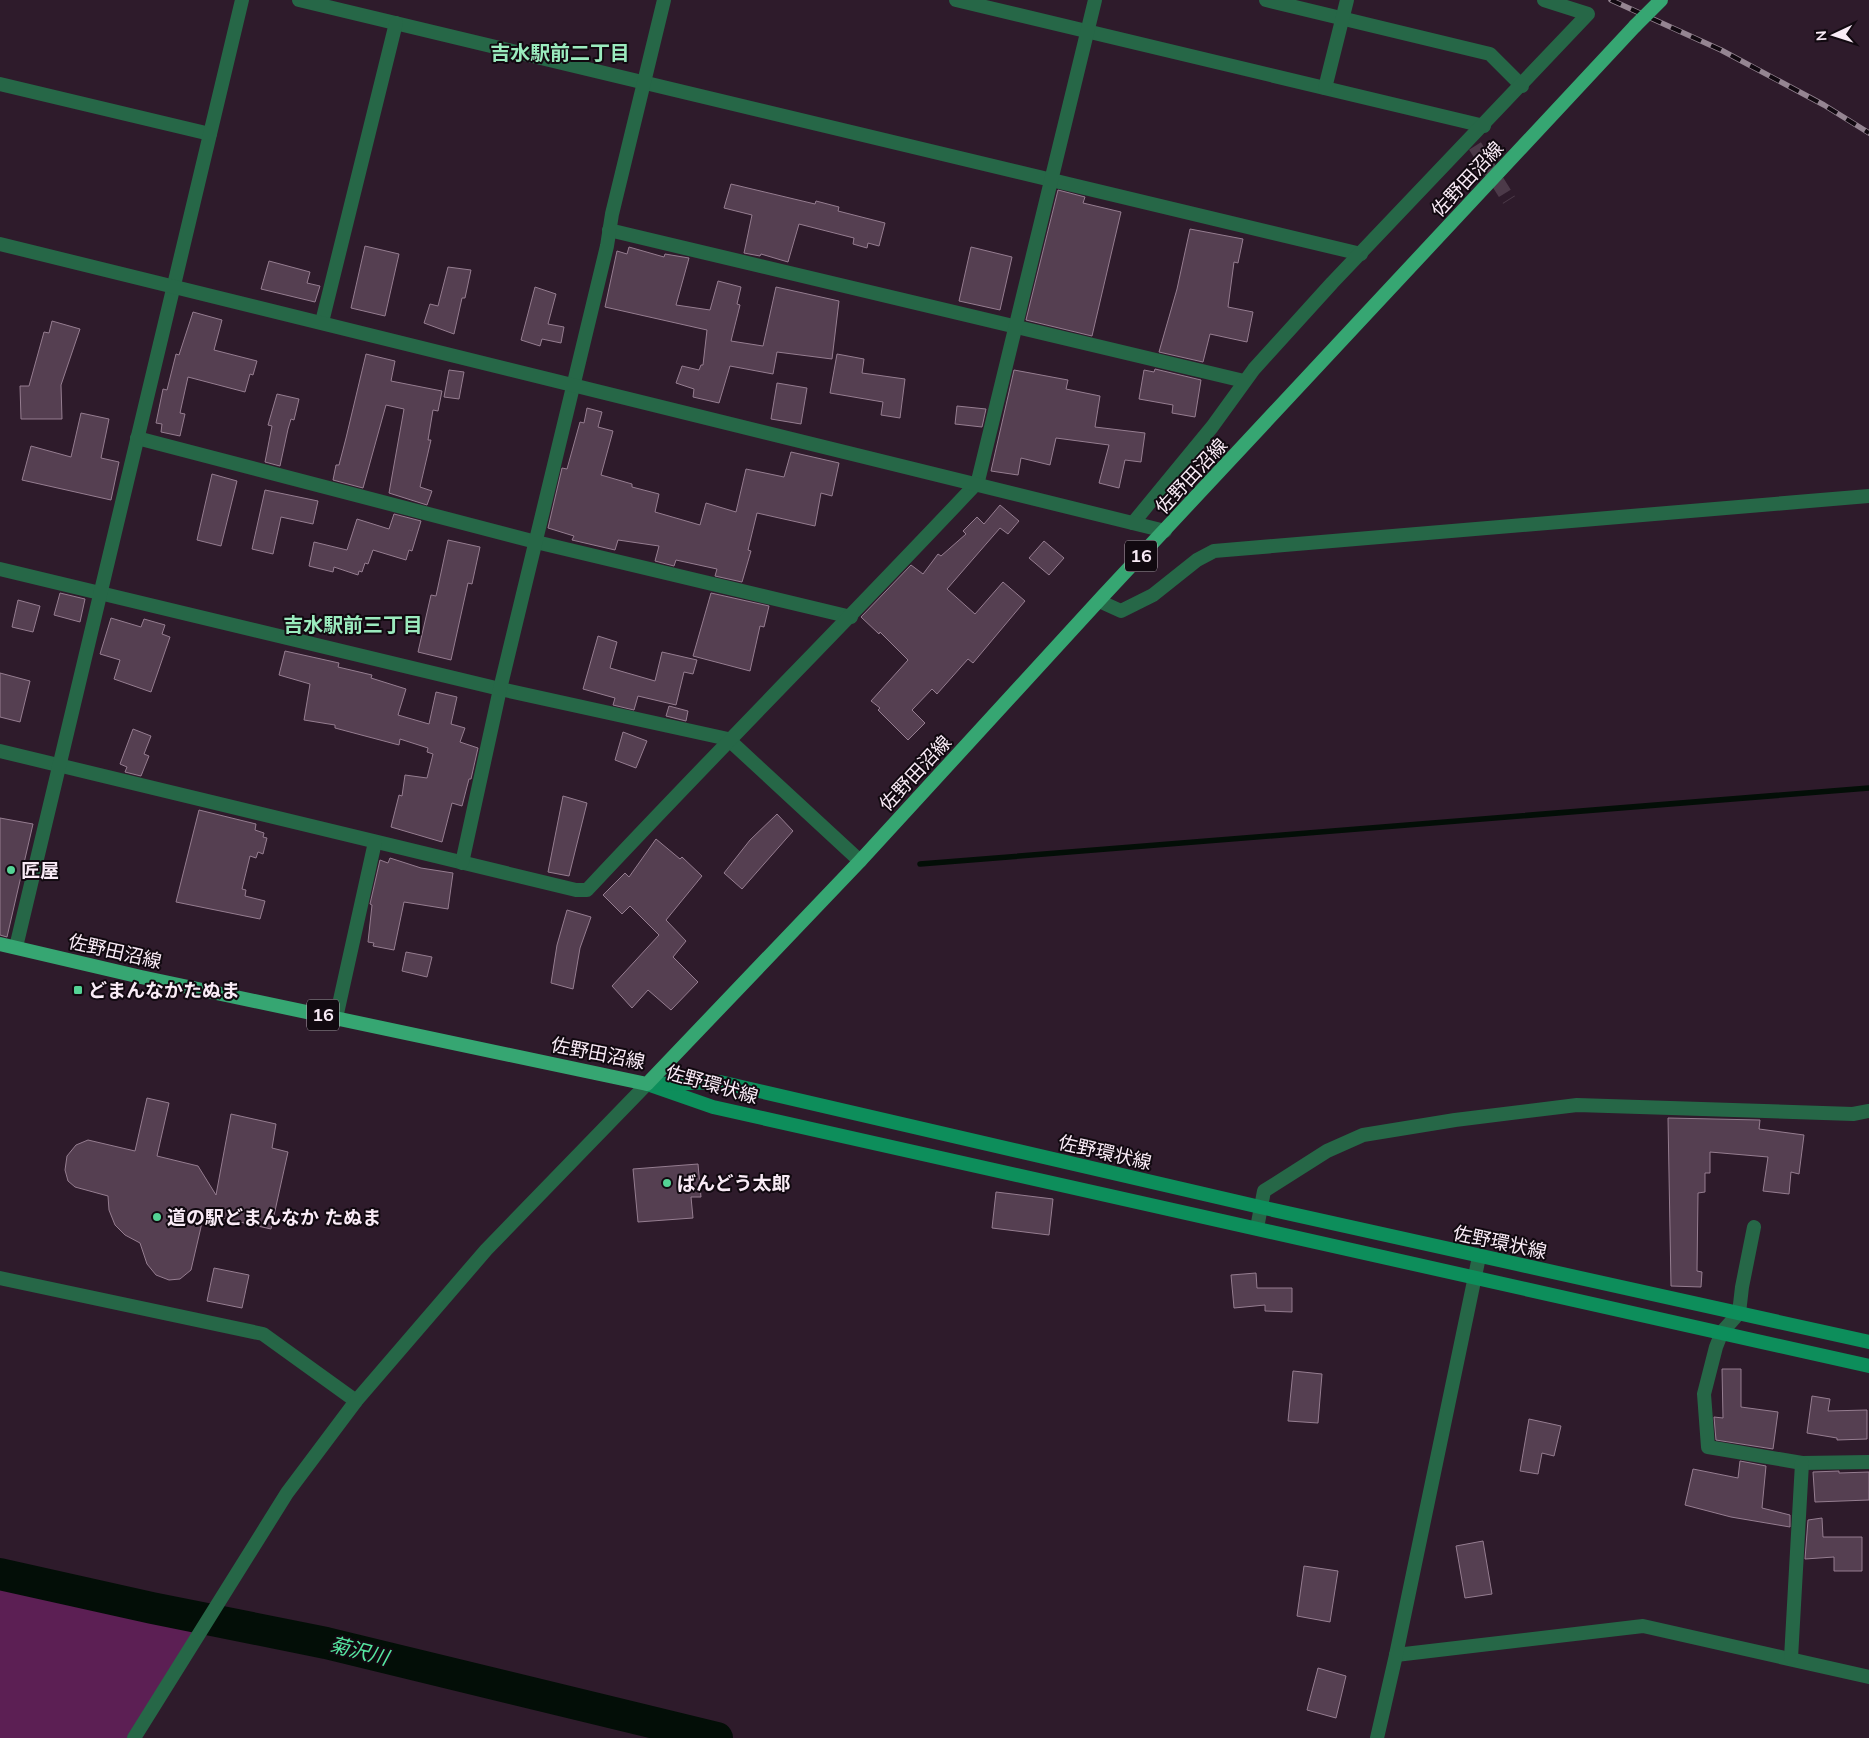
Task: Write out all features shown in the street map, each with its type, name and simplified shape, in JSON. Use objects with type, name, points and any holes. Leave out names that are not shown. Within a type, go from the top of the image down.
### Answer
[{"type":"main road","name":"佐野田沼線","points":[[0,944],[142,977],[647,1084],[860,861],[1099,601],[1660,0]]},
{"type":"main road","name":"佐野環状線","points":[[647,1084],[720,1082],[1260,1208],[1869,1342]]},
{"type":"main road","name":"佐野環状線","points":[[647,1084],[713,1107],[1475,1276],[1869,1366]]},
{"type":"street","points":[[16,948],[172,286],[242,0]]},
{"type":"street","points":[[299,0],[1360,254]]},
{"type":"street","points":[[462,863],[500,689],[664,0]]},
{"type":"street","points":[[956,0],[1484,126]]},
{"type":"street","points":[[0,751],[576,890],[587,890],[728,739],[851,617],[976,485],[1094,0]]},
{"type":"street","points":[[1266,0],[1490,54],[1522,86]]},
{"type":"street","points":[[1326,88],[1347,0]]},
{"type":"street","points":[[1132,523],[1212,427],[1244,381],[1360,254],[1473,143],[1484,126],[1588,14],[1544,0]]},
{"type":"street","points":[[322,322],[396,23]]},
{"type":"street","points":[[0,84],[210,134]]},
{"type":"street","points":[[610,230],[1244,381]]},
{"type":"street","points":[[0,244],[1165,531]]},
{"type":"street","points":[[137,438],[536,542],[851,617]]},
{"type":"street","points":[[1099,601],[1121,611],[1152,595],[1197,560],[1214,551],[1869,496]]},
{"type":"street","points":[[0,569],[500,689],[728,739],[860,861]]},
{"type":"street","points":[[336,1018],[376,842]]},
{"type":"street","points":[[134,1738],[287,1493],[356,1401],[486,1250],[647,1084]]},
{"type":"street","points":[[1257,1228],[1264,1192],[1327,1151],[1363,1135],[1455,1120],[1577,1105],[1853,1114],[1869,1111]]},
{"type":"street","points":[[1754,1227],[1742,1287],[1739,1313],[1722,1332],[1716,1347],[1704,1394],[1708,1447],[1802,1463],[1869,1462]]},
{"type":"street","points":[[1377,1738],[1479,1257]]},
{"type":"street","points":[[0,1278],[263,1334],[356,1401]]},
{"type":"street","points":[[1791,1658],[1802,1463]]},
{"type":"street","points":[[1396,1655],[1643,1626],[1869,1677]]},
{"type":"shaded area","points":[[0,1574],[199,1634],[134,1738],[0,1738]]},
{"type":"building","points":[[731,184],[815,204],[816,201],[839,207],[838,211],[885,223],[879,246],[868,243],[867,248],[853,244],[854,238],[799,224],[788,262],[761,254],[760,256],[744,253],[752,215],[724,208]]},
{"type":"building","points":[[1058,190],[1085,197],[1083,203],[1121,212],[1092,336],[1026,320]]},
{"type":"building","points":[[1190,229],[1243,239],[1238,263],[1234,262],[1228,307],[1253,312],[1247,342],[1210,334],[1203,362],[1159,352],[1177,289]]},
{"type":"building","points":[[365,246],[399,254],[385,316],[351,308]]},
{"type":"building","points":[[629,247],[664,257],[665,254],[689,258],[676,305],[710,310],[718,281],[741,287],[737,304],[740,305],[731,341],[763,346],[776,287],[839,301],[832,359],[777,352],[773,374],[730,366],[719,403],[693,397],[694,389],[676,383],[682,366],[699,370],[701,365],[703,365],[707,330],[605,307],[617,251],[627,254]]},
{"type":"building","points":[[971,247],[1012,257],[1000,310],[959,301]]},
{"type":"building","points":[[269,261],[310,272],[307,283],[320,286],[315,302],[261,289]]},
{"type":"building","points":[[448,267],[471,270],[465,298],[462,298],[454,334],[424,323],[430,304],[438,306]]},
{"type":"building","points":[[535,287],[556,294],[548,324],[564,327],[561,343],[542,339],[540,346],[521,340]]},
{"type":"building","points":[[193,312],[222,320],[214,350],[257,361],[253,375],[250,374],[245,392],[188,377],[180,413],[185,414],[180,436],[161,432],[162,424],[156,423],[163,389],[167,390],[176,354],[179,355]]},
{"type":"building","points":[[52,321],[80,329],[61,385],[62,419],[21,419],[20,386],[29,386],[44,332],[49,333]]},
{"type":"building","points":[[366,354],[395,361],[391,381],[442,391],[438,411],[433,410],[428,440],[431,440],[420,487],[432,491],[427,505],[389,493],[404,409],[386,405],[363,488],[333,480],[336,465],[339,465]]},
{"type":"building","points":[[837,354],[864,359],[862,373],[905,379],[900,418],[881,415],[883,402],[830,393]]},
{"type":"building","points":[[1155,369],[1201,380],[1195,417],[1172,413],[1173,405],[1139,399],[1144,370],[1154,372]]},
{"type":"building","points":[[449,370],[464,372],[459,399],[444,397]]},
{"type":"building","points":[[1014,370],[1068,380],[1066,389],[1100,396],[1095,427],[1145,433],[1141,462],[1125,460],[1119,488],[1099,483],[1109,445],[1056,438],[1050,465],[1021,458],[1018,475],[991,471]]},
{"type":"building","points":[[777,383],[807,388],[801,424],[771,419]]},
{"type":"building","points":[[277,394],[299,399],[294,420],[291,419],[288,429],[280,466],[265,462],[272,426],[268,425]]},
{"type":"building","points":[[957,406],[986,409],[982,427],[955,424]]},
{"type":"building","points":[[587,408],[602,412],[598,427],[613,431],[601,475],[632,484],[632,487],[659,494],[655,512],[700,525],[706,503],[736,512],[746,469],[784,477],[791,452],[839,463],[832,496],[821,493],[815,526],[757,513],[748,550],[751,551],[742,582],[715,576],[717,569],[676,560],[674,566],[655,561],[659,546],[618,540],[615,550],[572,540],[574,536],[548,528],[562,468],[567,469],[580,422],[584,423]]},
{"type":"building","points":[[81,413],[109,419],[101,458],[119,462],[111,500],[22,480],[31,446],[71,457]]},
{"type":"building","points":[[212,474],[237,481],[221,546],[197,540]]},
{"type":"building","points":[[265,490],[318,501],[313,524],[281,517],[273,554],[252,549]]},
{"type":"building","points":[[1000,505],[1019,521],[1008,534],[1000,528],[947,589],[975,614],[1003,582],[1025,601],[973,663],[968,659],[937,694],[932,689],[912,710],[925,723],[908,740],[878,710],[880,708],[871,701],[908,660],[880,632],[879,634],[861,617],[911,565],[923,574],[938,554],[941,556],[966,534],[963,531],[977,517],[984,524]]},
{"type":"building","points":[[394,514],[421,521],[412,551],[409,550],[406,560],[373,550],[368,564],[365,563],[362,572],[359,571],[358,575],[334,567],[333,572],[309,566],[314,542],[347,550],[357,519],[389,529]]},
{"type":"building","points":[[448,540],[480,547],[472,584],[468,583],[451,660],[418,652],[431,595],[436,596]]},
{"type":"building","points":[[1044,541],[1064,558],[1049,575],[1029,558]]},
{"type":"building","points":[[60,593],[85,599],[80,622],[54,615]]},
{"type":"building","points":[[711,593],[769,606],[764,627],[760,626],[750,671],[693,656]]},
{"type":"building","points":[[18,600],[40,606],[33,632],[12,627]]},
{"type":"building","points":[[111,618],[141,627],[144,619],[165,625],[162,634],[170,637],[151,692],[114,679],[120,660],[100,654]]},
{"type":"building","points":[[598,636],[617,642],[610,668],[655,681],[662,652],[697,660],[693,674],[684,672],[676,705],[638,696],[634,710],[613,705],[615,698],[583,689]]},
{"type":"building","points":[[285,651],[339,663],[338,667],[372,675],[371,678],[406,689],[398,715],[429,724],[436,692],[457,697],[451,724],[465,728],[460,742],[478,748],[462,806],[452,803],[442,842],[391,827],[399,795],[402,796],[405,775],[427,778],[433,754],[427,752],[428,748],[400,739],[399,745],[335,728],[335,725],[304,720],[310,684],[279,675]]},
{"type":"building","points":[[0,673],[30,681],[20,722],[0,717]]},
{"type":"building","points":[[669,706],[688,711],[686,721],[666,716]]},
{"type":"building","points":[[133,729],[151,736],[144,754],[149,756],[141,776],[125,772],[127,767],[120,764]]},
{"type":"building","points":[[623,732],[647,741],[636,768],[615,760]]},
{"type":"building","points":[[563,796],[587,803],[569,876],[548,872]]},
{"type":"building","points":[[199,810],[256,824],[255,830],[264,833],[263,837],[267,838],[263,854],[258,852],[256,858],[250,856],[242,889],[246,890],[245,896],[265,901],[260,919],[176,902]]},
{"type":"building","points":[[777,814],[793,831],[742,889],[724,873],[750,840]]},
{"type":"building","name":"匠屋","points":[[0,818],[33,824],[7,937],[0,935]]},
{"type":"building","points":[[656,839],[680,859],[682,857],[702,876],[666,920],[686,941],[673,957],[698,982],[671,1010],[648,990],[632,1008],[612,986],[659,935],[630,906],[622,914],[603,895],[625,873],[629,877]]},
{"type":"building","points":[[390,858],[421,868],[453,873],[448,909],[404,902],[394,950],[373,946],[374,943],[368,942],[372,905],[370,904],[380,860],[388,863]]},
{"type":"building","points":[[567,910],[591,917],[580,948],[573,989],[551,983],[557,945]]},
{"type":"building","points":[[406,952],[432,957],[427,977],[402,971]]},
{"type":"building","name":"道の駅どまんなか たぬま","points":[[147,1098],[169,1103],[157,1156],[198,1166],[216,1195],[231,1114],[276,1124],[272,1148],[288,1152],[271,1229],[204,1214],[191,1270],[180,1279],[169,1280],[156,1275],[147,1264],[140,1243],[125,1235],[115,1225],[109,1210],[108,1196],[75,1187],[68,1181],[65,1170],[67,1156],[76,1145],[88,1140],[135,1151]]},
{"type":"building","points":[[1668,1118],[1760,1120],[1759,1129],[1804,1135],[1799,1174],[1791,1172],[1789,1194],[1763,1191],[1768,1157],[1710,1152],[1710,1173],[1705,1173],[1705,1192],[1698,1193],[1697,1271],[1702,1272],[1701,1287],[1671,1286]]},
{"type":"building","name":"ばんどう太郎","points":[[698,1164],[701,1197],[691,1197],[693,1218],[638,1222],[633,1169]]},
{"type":"building","points":[[996,1192],[1053,1199],[1049,1235],[992,1228]]},
{"type":"building","points":[[214,1268],[249,1275],[242,1308],[207,1301]]},
{"type":"building","points":[[1256,1273],[1257,1288],[1292,1288],[1292,1312],[1265,1311],[1265,1305],[1234,1308],[1231,1275]]},
{"type":"building","points":[[1722,1369],[1741,1369],[1741,1407],[1778,1412],[1773,1449],[1716,1440],[1714,1417],[1723,1418]]},
{"type":"building","points":[[1293,1371],[1322,1374],[1318,1423],[1288,1421]]},
{"type":"building","points":[[1812,1396],[1830,1399],[1828,1411],[1867,1410],[1867,1439],[1837,1440],[1837,1438],[1807,1433]]},
{"type":"building","points":[[1529,1419],[1561,1426],[1554,1456],[1542,1453],[1538,1474],[1520,1471]]},
{"type":"building","points":[[1740,1461],[1766,1466],[1762,1508],[1790,1515],[1790,1527],[1731,1517],[1685,1505],[1693,1469],[1738,1478]]},
{"type":"building","points":[[1839,1471],[1839,1473],[1869,1472],[1869,1500],[1815,1502],[1813,1472]]},
{"type":"building","points":[[1822,1518],[1823,1537],[1862,1537],[1862,1571],[1834,1571],[1834,1557],[1805,1559],[1808,1520]]},
{"type":"building","points":[[1483,1541],[1492,1594],[1465,1598],[1456,1546]]},
{"type":"building","points":[[1304,1566],[1338,1571],[1330,1622],[1297,1616]]},
{"type":"building","points":[[1318,1668],[1346,1676],[1336,1718],[1307,1710]]},
{"type":"waterway","points":[[920,864],[1869,788]]},
{"type":"waterway","name":"菊沢川","points":[[0,1574],[152,1608],[326,1643],[717,1738]]},
{"type":"tunnel","points":[[1475,146],[1509,200]]},
{"type":"railway","points":[[1611,0],[1721,50],[1824,105],[1869,133]]},
{"type":"place","name":"匠屋","points":[[11,870]]},
{"type":"place","name":"どまんなかたぬま","points":[[78,990]]},
{"type":"place","name":"ばんどう太郎","points":[[667,1183]]},
{"type":"place","name":"道の駅どまんなか たぬま","points":[[157,1217]]},
{"type":"district","name":"吉水駅前二丁目","points":[[560,53]]},
{"type":"district","name":"吉水駅前三丁目","points":[[353,625]]}]
